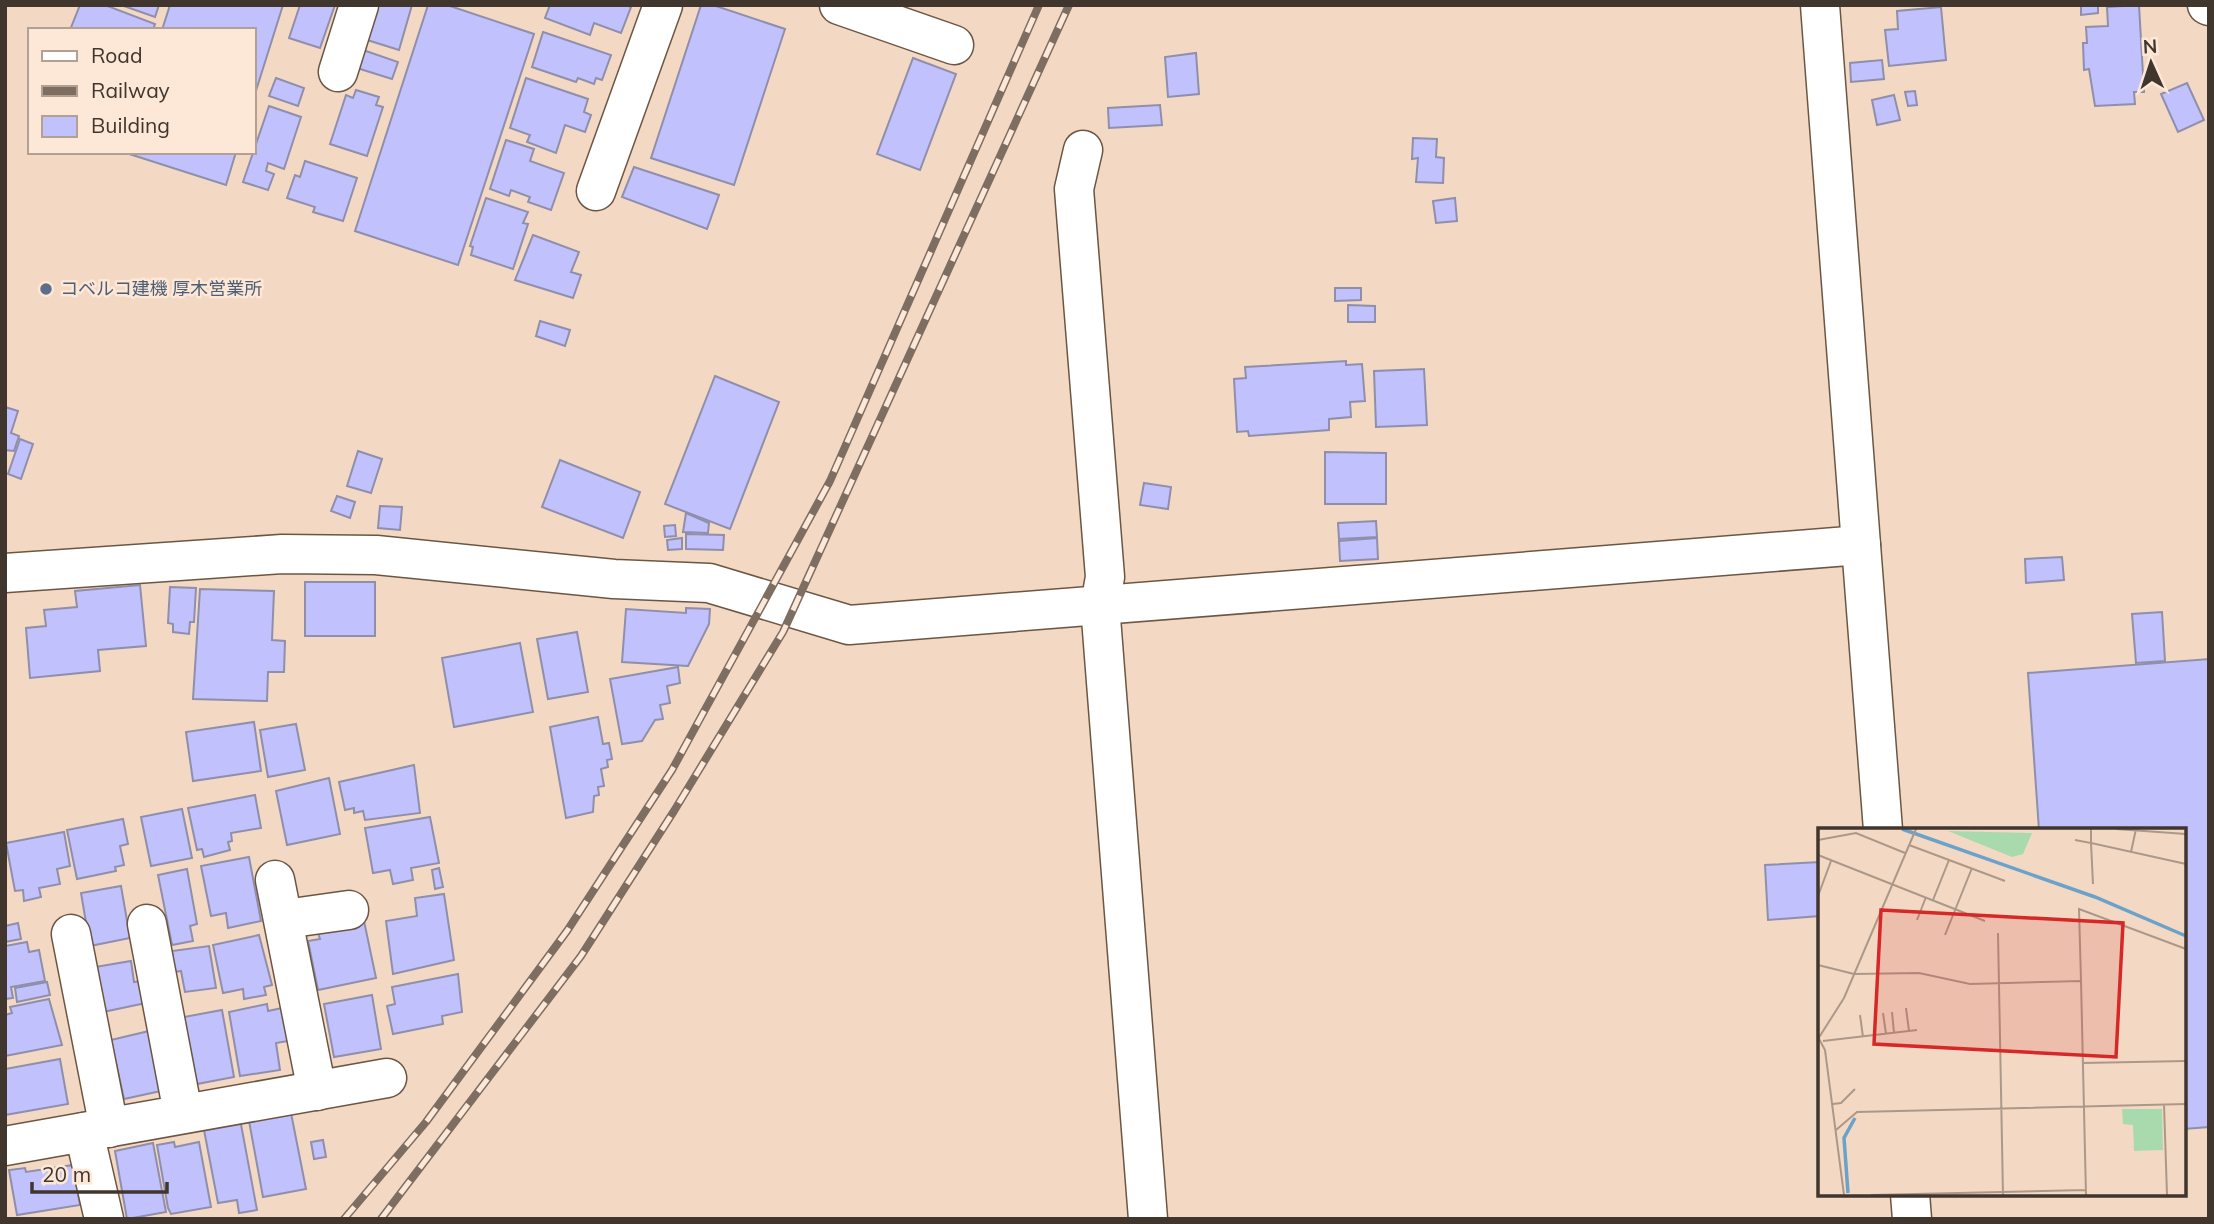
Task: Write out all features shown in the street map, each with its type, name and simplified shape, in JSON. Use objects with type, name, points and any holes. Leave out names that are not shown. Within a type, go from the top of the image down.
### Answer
[{"type":"street","points":[[338,72],[359,5]]},
{"type":"street","points":[[596,166],[663,5]]},
{"type":"street","points":[[839,5],[954,44]]},
{"type":"street","points":[[1819,5],[1883,828]]},
{"type":"street","points":[[1083,150],[1074,189],[1105,577],[1100,605],[1148,1219]]},
{"type":"street","points":[[5,573],[282,554],[376,555],[614,579],[709,583],[849,625],[1861,545]]},
{"type":"street","points":[[275,880],[285,919],[317,1091]]},
{"type":"street","points":[[285,919],[349,910]]},
{"type":"street","points":[[147,924],[183,1114]]},
{"type":"street","points":[[71,934],[96,1130],[104,1219]]},
{"type":"street","points":[[5,1146],[387,1078]]},
{"type":"street","points":[[1910,1196],[1912,1219]]},
{"type":"building","points":[[80,5],[105,5],[155,24],[154,28],[71,28]]},
{"type":"building","points":[[121,5],[159,5],[155,17]]},
{"type":"building","points":[[170,5],[283,5],[256,91],[256,28],[163,28]]},
{"type":"building","points":[[300,5],[335,5],[320,48],[289,38]]},
{"type":"building","points":[[374,5],[412,5],[399,50],[364,39]]},
{"type":"building","points":[[428,5],[447,5],[534,34],[458,265],[355,231]]},
{"type":"building","points":[[550,5],[631,7],[621,33],[594,23],[590,35],[545,18]]},
{"type":"building","points":[[701,5],[713,5],[785,29],[734,185],[651,158]]},
{"type":"building","points":[[2081,5],[2098,5],[2098,13],[2081,15]]},
{"type":"building","points":[[2139,5],[2144,92],[2134,92],[2135,104],[2095,106],[2089,69],[2084,70],[2083,43],[2087,43],[2086,27],[2108,26],[2107,7]]},
{"type":"building","points":[[1941,7],[1946,60],[1889,66],[1885,30],[1898,29],[1897,11]]},
{"type":"building","points":[[543,32],[611,55],[602,80],[596,78],[594,84],[578,78],[576,82],[532,67]]},
{"type":"building","points":[[363,50],[398,62],[392,79],[357,68]]},
{"type":"building","points":[[1196,53],[1199,94],[1168,97],[1165,57]]},
{"type":"building","points":[[913,58],[956,74],[920,170],[877,154]]},
{"type":"building","points":[[1882,60],[1884,79],[1851,82],[1850,63]]},
{"type":"building","points":[[276,78],[304,88],[298,106],[269,96]]},
{"type":"building","points":[[526,78],[588,99],[584,112],[591,115],[585,132],[565,125],[556,153],[527,142],[530,135],[510,128]]},
{"type":"building","points":[[2187,83],[2204,120],[2178,132],[2161,94]]},
{"type":"building","points":[[356,90],[379,97],[376,105],[383,107],[367,156],[330,144],[346,95],[353,98]]},
{"type":"building","points":[[1915,91],[1917,105],[1908,106],[1905,92]]},
{"type":"building","points":[[1894,95],[1900,120],[1877,125],[1872,100]]},
{"type":"building","points":[[1160,105],[1162,125],[1109,128],[1108,108]]},
{"type":"building","points":[[269,106],[301,117],[284,169],[268,163],[266,171],[274,174],[268,190],[243,182],[253,154],[256,154],[256,144]]},
{"type":"building","points":[[1413,138],[1437,139],[1436,157],[1444,158],[1443,183],[1416,182],[1418,158],[1412,159]]},
{"type":"building","points":[[506,140],[534,149],[530,161],[564,173],[551,210],[528,202],[530,197],[511,190],[509,196],[490,189]]},
{"type":"building","points":[[129,154],[235,154],[226,185]]},
{"type":"building","points":[[305,161],[357,178],[343,221],[313,212],[315,207],[287,198],[295,175],[300,177]]},
{"type":"building","points":[[634,167],[719,195],[707,229],[622,197]]},
{"type":"building","points":[[486,198],[528,212],[523,223],[528,224],[513,269],[471,255],[473,247],[470,246]]},
{"type":"building","points":[[1455,198],[1457,221],[1436,223],[1433,201]]},
{"type":"building","points":[[533,235],[579,252],[571,272],[581,275],[573,298],[515,280]]},
{"type":"building","points":[[1335,288],[1361,288],[1361,300],[1335,301]]},
{"type":"building","points":[[1348,305],[1375,306],[1375,322],[1348,322]]},
{"type":"building","points":[[540,321],[570,330],[565,346],[536,336]]},
{"type":"building","points":[[1346,361],[1346,365],[1362,364],[1365,401],[1350,402],[1351,417],[1329,419],[1329,430],[1249,436],[1248,431],[1237,432],[1234,379],[1246,378],[1245,367]]},
{"type":"building","points":[[1424,369],[1427,425],[1376,427],[1374,371]]},
{"type":"building","points":[[715,376],[779,402],[730,529],[665,504]]},
{"type":"building","points":[[5,407],[18,411],[11,433],[19,436],[14,451],[5,450]]},
{"type":"building","points":[[20,439],[33,444],[21,479],[8,474]]},
{"type":"building","points":[[358,451],[382,459],[371,493],[347,486]]},
{"type":"building","points":[[1325,452],[1386,453],[1386,504],[1325,504]]},
{"type":"building","points":[[560,460],[640,492],[623,538],[542,507]]},
{"type":"building","points":[[1144,483],[1171,487],[1168,509],[1140,505]]},
{"type":"building","points":[[337,496],[355,502],[350,518],[331,511]]},
{"type":"building","points":[[380,506],[402,507],[400,530],[378,528]]},
{"type":"building","points":[[686,513],[709,523],[708,533],[683,532]]},
{"type":"building","points":[[1376,521],[1377,537],[1339,539],[1338,523]]},
{"type":"building","points":[[675,525],[676,536],[665,537],[664,526]]},
{"type":"building","points":[[686,534],[724,535],[723,550],[686,549]]},
{"type":"building","points":[[682,538],[682,549],[668,550],[667,540]]},
{"type":"building","points":[[1377,538],[1378,559],[1340,561],[1339,541]]},
{"type":"building","points":[[2062,557],[2064,580],[2026,583],[2025,559]]},
{"type":"building","points":[[305,582],[375,582],[375,636],[305,636]]},
{"type":"building","points":[[140,585],[146,646],[98,650],[100,671],[30,678],[26,628],[46,626],[44,610],[77,607],[75,591]]},
{"type":"building","points":[[170,587],[196,588],[194,622],[190,622],[189,634],[173,632],[173,624],[168,623]]},
{"type":"building","points":[[200,589],[274,591],[272,640],[285,641],[284,672],[268,672],[267,701],[193,699]]},
{"type":"building","points":[[686,608],[710,609],[709,624],[688,666],[622,662],[626,609],[686,613]]},
{"type":"building","points":[[2162,612],[2165,661],[2136,663],[2132,614]]},
{"type":"building","points":[[577,632],[588,692],[548,699],[537,639]]},
{"type":"building","points":[[520,643],[533,712],[454,727],[442,658]]},
{"type":"building","points":[[2209,659],[2209,1127],[2186,1129],[2186,828],[2039,828],[2028,673]]},
{"type":"building","points":[[678,667],[680,683],[667,686],[670,703],[660,705],[663,719],[655,720],[642,741],[622,744],[610,679]]},
{"type":"building","points":[[598,717],[603,744],[609,743],[612,759],[607,760],[608,767],[601,769],[604,786],[598,787],[599,795],[594,796],[593,812],[566,818],[550,727]]},
{"type":"building","points":[[254,722],[261,771],[193,781],[186,732]]},
{"type":"building","points":[[296,724],[305,770],[268,777],[260,730]]},
{"type":"building","points":[[414,765],[420,813],[365,820],[363,811],[354,813],[354,808],[345,810],[339,782]]},
{"type":"building","points":[[329,778],[340,834],[287,845],[276,791]]},
{"type":"building","points":[[255,795],[261,828],[231,833],[232,841],[228,842],[230,850],[204,857],[202,849],[197,850],[188,808]]},
{"type":"building","points":[[182,809],[192,858],[151,866],[141,817]]},
{"type":"building","points":[[430,817],[439,863],[411,868],[413,880],[393,884],[390,870],[373,873],[365,828]]},
{"type":"building","points":[[123,819],[128,844],[120,846],[124,865],[115,867],[116,871],[77,879],[67,830]]},
{"type":"building","points":[[64,832],[70,866],[57,869],[60,884],[39,888],[41,897],[24,901],[23,890],[15,891],[6,843]]},
{"type":"building","points":[[249,857],[261,921],[228,928],[226,913],[211,916],[201,866]]},
{"type":"building","points":[[1818,862],[1818,916],[1768,920],[1765,865]]},
{"type":"building","points":[[439,868],[443,887],[435,889],[432,870]]},
{"type":"building","points":[[187,869],[197,924],[190,926],[193,941],[172,945],[158,875]]},
{"type":"building","points":[[121,886],[130,938],[90,946],[81,893]]},
{"type":"building","points":[[444,894],[454,960],[393,974],[386,921],[417,916],[415,898]]},
{"type":"building","points":[[364,921],[376,978],[318,990],[308,941],[320,939],[317,930]]},
{"type":"building","points":[[18,923],[21,939],[5,942],[5,926]]},
{"type":"building","points":[[259,935],[272,985],[264,987],[266,995],[244,999],[243,989],[223,993],[213,945]]},
{"type":"building","points":[[27,942],[29,952],[39,950],[45,981],[11,987],[13,998],[5,999],[5,946]]},
{"type":"building","points":[[209,946],[216,988],[185,992],[181,971],[175,972],[172,951]]},
{"type":"building","points":[[131,961],[134,982],[141,981],[146,1003],[103,1012],[95,967]]},
{"type":"building","points":[[458,974],[462,1012],[442,1016],[443,1024],[393,1034],[387,1006],[395,1004],[392,987]]},
{"type":"building","points":[[47,982],[50,995],[17,1002],[15,988]]},
{"type":"building","points":[[372,995],[381,1049],[334,1057],[324,1004]]},
{"type":"building","points":[[49,999],[62,1045],[5,1056],[5,1015],[12,1013],[10,1007]]},
{"type":"building","points":[[267,1004],[268,1011],[282,1008],[288,1041],[276,1043],[280,1070],[240,1076],[229,1012]]},
{"type":"building","points":[[222,1010],[234,1077],[197,1084],[184,1017]]},
{"type":"building","points":[[149,1031],[161,1091],[124,1099],[111,1040]]},
{"type":"building","points":[[60,1059],[68,1104],[5,1115],[5,1069]]},
{"type":"building","points":[[291,1113],[306,1189],[263,1197],[249,1121]]},
{"type":"building","points":[[240,1119],[257,1210],[239,1213],[237,1200],[218,1203],[204,1130]]},
{"type":"building","points":[[323,1140],[326,1157],[314,1159],[311,1142]]},
{"type":"building","points":[[174,1142],[175,1147],[199,1142],[211,1207],[171,1214],[157,1145]]},
{"type":"building","points":[[153,1143],[166,1212],[127,1219],[115,1151]]},
{"type":"building","points":[[73,1165],[80,1205],[17,1215],[9,1170],[25,1168],[26,1172]]},
{"type":"railway","points":[[344,1219],[426,1122],[567,931],[672,770],[830,481],[1039,5]]},
{"type":"railway","points":[[381,1219],[581,956],[674,811],[783,632],[1069,5]]},
{"type":"place","name":"コベルコ建機 厚木営業所","points":[[46,289]]}]
